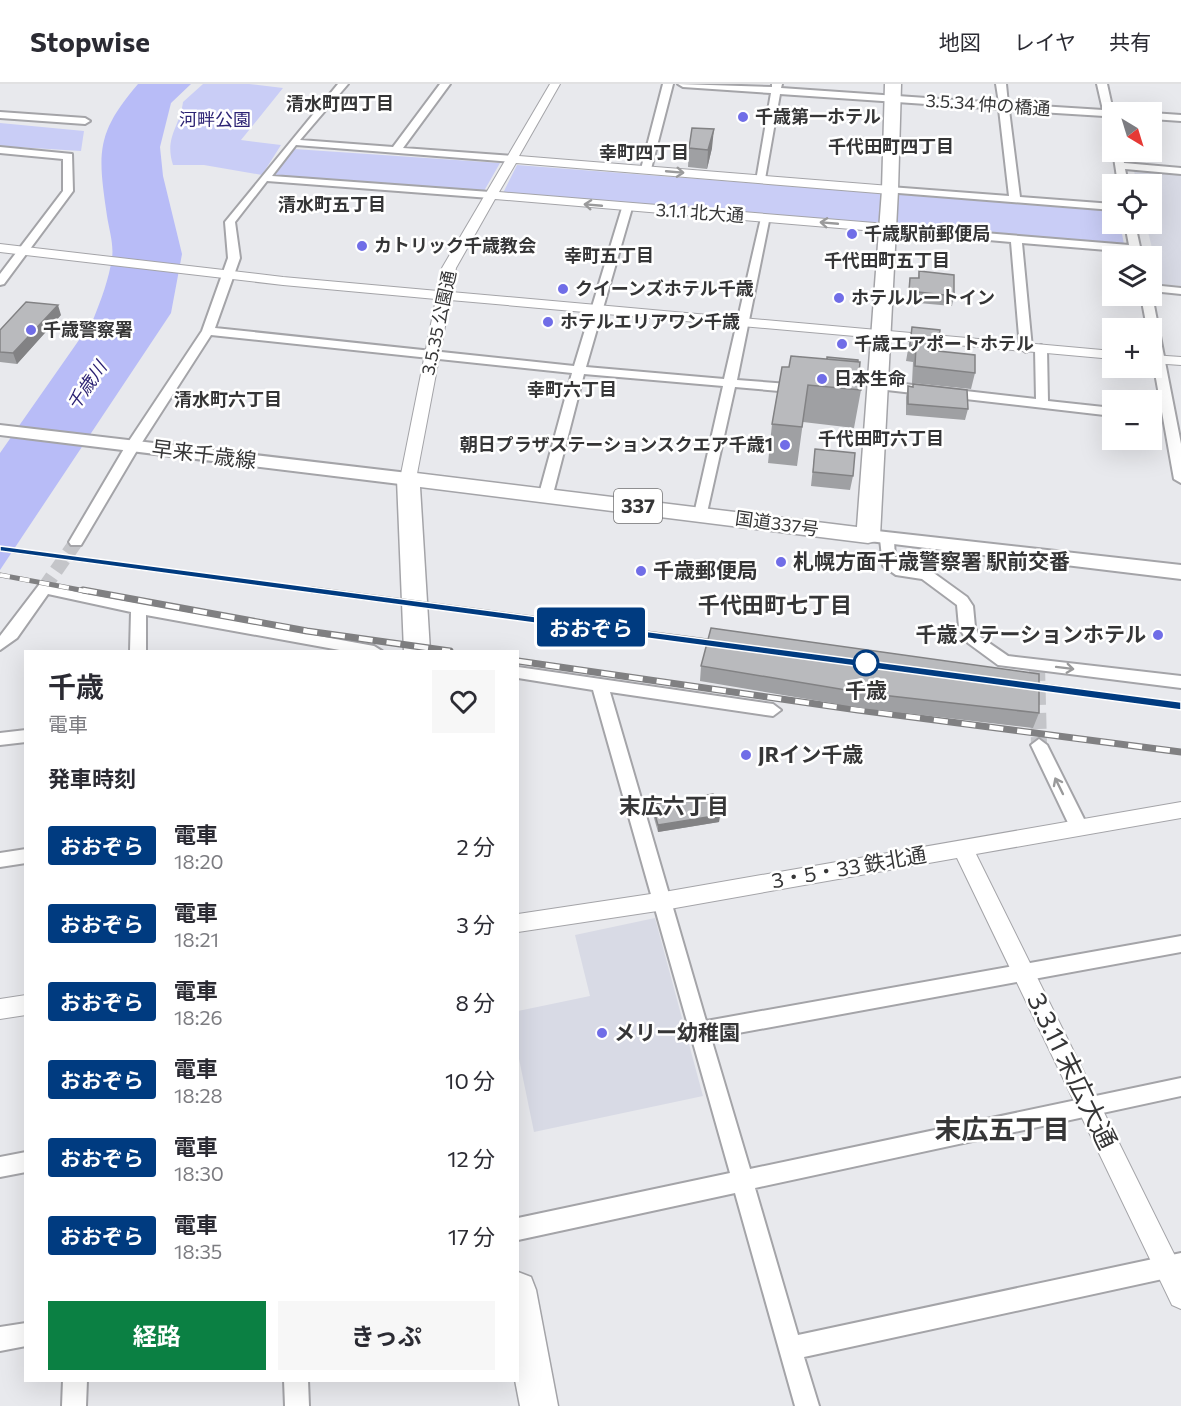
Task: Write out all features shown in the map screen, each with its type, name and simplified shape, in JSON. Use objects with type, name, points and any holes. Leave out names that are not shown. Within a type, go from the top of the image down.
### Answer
[{"type":"highway","points":[[877,537],[873,392],[881,335],[890,190],[893,91]]},
{"type":"highway","points":[[408,479],[417,650]]},
{"type":"highway","name":"国道337号","points":[[408,479],[546,494],[877,537]]},
{"type":"highway","points":[[519,1296],[539,1406]]},
{"type":"main road","name":"早来千歳線","points":[[0,430],[408,479]]},
{"type":"main road","points":[[877,537],[1181,572]]},
{"type":"street","points":[[76,543],[125,446],[208,331],[234,258],[231,222],[293,142],[343,84]]},
{"type":"street","points":[[396,150],[445,84]]},
{"type":"street","name":"3.5.35 公園通","points":[[408,479],[449,268],[555,84]]},
{"type":"street","points":[[646,170],[652,134],[668,84]]},
{"type":"street","name":"3.5.34 仲の橋通","points":[[683,84],[893,91],[1003,106],[1102,112]]},
{"type":"street","points":[[1001,84],[1015,199]]},
{"type":"street","points":[[1102,84],[1108,102]]},
{"type":"street","points":[[760,179],[776,87]]},
{"type":"street","points":[[0,115],[85,121]]},
{"type":"street","points":[[1162,117],[1181,118]]},
{"type":"street","name":"3.1.1 北大通","points":[[293,142],[1102,206]]},
{"type":"street","points":[[0,150],[68,156],[68,191],[0,282]]},
{"type":"street","points":[[1119,162],[1121,174]]},
{"type":"street","points":[[1120,166],[1181,171]]},
{"type":"street","name":"3.1.1 北大通","points":[[264,178],[1016,238],[1102,249]]},
{"type":"street","points":[[546,494],[595,310],[627,208]]},
{"type":"street","points":[[701,514],[766,218]]},
{"type":"street","points":[[1016,238],[1042,404]]},
{"type":"street","points":[[0,248],[94,257],[194,271],[595,310],[1102,354]]},
{"type":"street","points":[[1162,289],[1181,291]]},
{"type":"street","points":[[208,331],[579,370],[820,391]]},
{"type":"street","points":[[1162,359],[1181,361]]},
{"type":"street","points":[[1161,378],[1181,479]]},
{"type":"street","points":[[873,392],[1042,404],[1102,411]]},
{"type":"street","points":[[1162,417],[1170,418]]},
{"type":"street","points":[[877,537],[888,563],[901,572],[926,574],[962,601],[966,606],[967,627],[973,639],[1004,661],[1181,682]]},
{"type":"street","points":[[0,645],[12,634],[44,588],[369,650]]},
{"type":"street","points":[[138,650],[139,607]]},
{"type":"street","points":[[519,673],[773,710]]},
{"type":"street","points":[[600,686],[744,1180],[807,1406]]},
{"type":"street","points":[[0,739],[24,736]]},
{"type":"street","points":[[1039,745],[1079,827]]},
{"type":"street","name":"3・5・33 鉄北通","points":[[519,923],[663,901],[1181,810]]},
{"type":"street","name":"3.3.11 末広大通","points":[[962,847],[1088,1105],[1174,1265],[1181,1296]]},
{"type":"street","points":[[0,860],[24,856]]},
{"type":"street","points":[[701,1031],[1181,944]]},
{"type":"street","points":[[0,1009],[24,1005]]},
{"type":"street","points":[[519,1229],[1088,1105],[1181,1087]]},
{"type":"street","points":[[0,1167],[24,1162]]},
{"type":"street","points":[[791,1348],[1174,1265]]},
{"type":"street","points":[[0,1339],[24,1334]]},
{"type":"street","points":[[74,1406],[75,1382]]},
{"type":"street","points":[[296,1382],[297,1406]]},
{"type":"shaded area","points":[[1134,171],[1181,175],[1181,286],[1162,284],[1162,246],[1152,246],[1148,234],[1162,234],[1162,174],[1135,174]]},
{"type":"shaded area","name":"メリー幼稚園","points":[[655,918],[703,1096],[534,1132],[519,1059],[519,1011],[590,996],[575,935]]},
{"type":"green space","name":"河畔公園","points":[[203,84],[249,84],[283,88],[241,140],[281,145],[262,175],[204,165],[173,165],[171,139],[183,102]]},
{"type":"green space","points":[[0,123],[84,131],[81,151],[0,146]]},
{"type":"green space","points":[[294,149],[500,163],[484,191],[275,175]]},
{"type":"green space","points":[[517,165],[1102,210],[1102,234],[1122,234],[1124,244],[503,193]]},
{"type":"water","name":"千歳川","points":[[138,84],[191,84],[171,103],[160,147],[163,176],[182,254],[171,313],[0,570],[0,453],[93,320],[99,305],[109,274],[112,253],[102,176],[103,146],[114,117]]},
{"type":"building","points":[[692,128],[714,129],[708,150],[689,148]]},
{"type":"building","points":[[919,271],[954,275],[954,296],[909,291],[910,278],[919,278]]},
{"type":"building","points":[[26,302],[58,305],[13,353],[0,352],[0,330]]},
{"type":"building","points":[[912,327],[940,330],[938,351],[975,355],[975,373],[915,366],[916,346],[910,345]]},
{"type":"building","points":[[791,356],[860,362],[861,390],[808,385],[802,427],[772,424],[782,367],[789,367]]},
{"type":"building","points":[[827,357],[858,360],[858,362],[827,359]]},
{"type":"building","points":[[913,384],[967,390],[968,409],[908,404],[908,386],[913,387]]},
{"type":"building","points":[[815,449],[855,453],[853,476],[813,472]]},
{"type":"building","name":"千歳","points":[[711,628],[1039,674],[1039,713],[864,693],[701,666]]},
{"type":"building","points":[[713,794],[720,815],[658,825],[652,804]]},
{"type":"tunnel","points":[[44,588],[76,542]]},
{"type":"tunnel","points":[[1037,665],[1039,745]]},
{"type":"railway","points":[[0,549],[324,592]]},
{"type":"railway","points":[[0,575],[91,592]]},
{"type":"railway","points":[[83,590],[307,631],[443,650]]},
{"type":"railway","points":[[312,590],[723,644]]},
{"type":"railway","points":[[519,661],[858,710],[1181,752]]},
{"type":"railway","points":[[1023,684],[1181,706]]},
{"type":"train","name":"おおぞら","points":[[0,549],[1181,706]]},
{"type":"place","name":"千歳第一ホテル","points":[[743,117]]},
{"type":"place","name":"千歳駅前郵便局","points":[[852,234]]},
{"type":"place","name":"カトリック千歳教会","points":[[362,246]]},
{"type":"place","name":"クイーンズホテル千歳","points":[[563,289]]},
{"type":"place","name":"ホテルルートイン","points":[[839,298]]},
{"type":"place","name":"ホテルエリアワン千歳","points":[[548,322]]},
{"type":"place","name":"千歳警察署","points":[[31,330]]},
{"type":"place","name":"千歳エアポートホテル","points":[[842,344]]},
{"type":"place","name":"日本生命","points":[[822,379]]},
{"type":"place","name":"朝日プラザステーションスクエア千歳1","points":[[785,445]]},
{"type":"place","name":"札幌方面千歳警察署 駅前交番","points":[[781,562]]},
{"type":"place","name":"千歳郵便局","points":[[641,571]]},
{"type":"place","name":"千歳ステーションホテル","points":[[1158,635]]},
{"type":"place","name":"千歳","points":[[866,663]]},
{"type":"place","name":"JRイン千歳","points":[[746,755]]},
{"type":"place","name":"メリー幼稚園","points":[[602,1033]]},
{"type":"district","name":"清水町四丁目","points":[[340,104]]},
{"type":"district","name":"千代田町四丁目","points":[[891,147]]},
{"type":"district","name":"幸町四丁目","points":[[644,153]]},
{"type":"district","name":"清水町五丁目","points":[[332,205]]},
{"type":"district","name":"幸町五丁目","points":[[609,256]]},
{"type":"district","name":"千代田町五丁目","points":[[887,261]]},
{"type":"district","name":"幸町六丁目","points":[[572,390]]},
{"type":"district","name":"清水町六丁目","points":[[228,400]]},
{"type":"district","name":"千代田町六丁目","points":[[881,439]]},
{"type":"district","name":"千代田町七丁目","points":[[775,605]]},
{"type":"district","name":"末広六丁目","points":[[674,806]]},
{"type":"district","name":"末広五丁目","points":[[1002,1130]]}]
